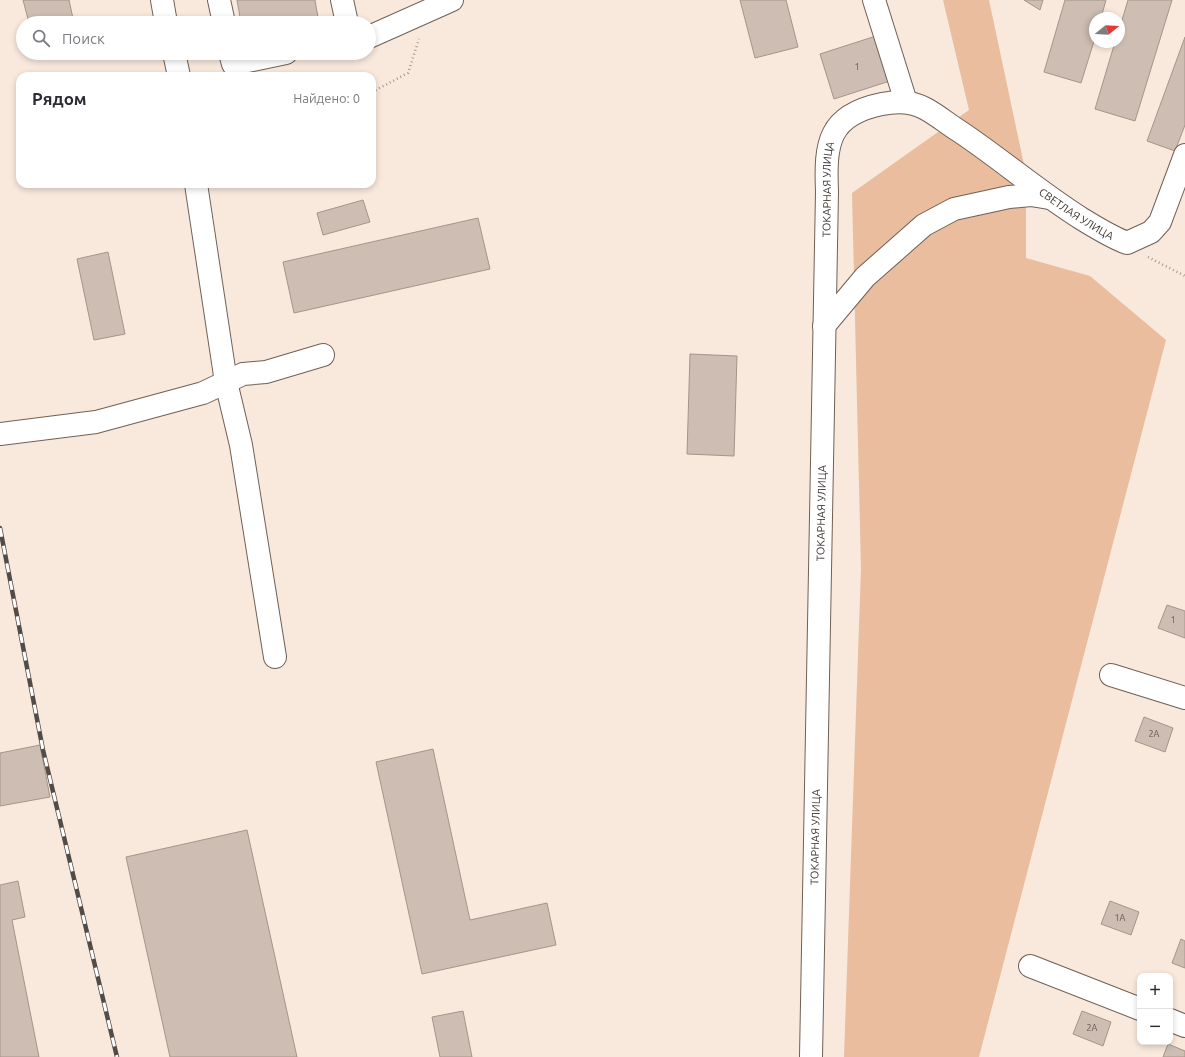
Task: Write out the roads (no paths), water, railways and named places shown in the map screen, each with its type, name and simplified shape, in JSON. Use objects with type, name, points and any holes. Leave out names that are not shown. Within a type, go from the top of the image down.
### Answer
[{"type":"street","points":[[162,0],[165,16]]},
{"type":"street","points":[[219,0],[222,16]]},
{"type":"street","points":[[342,0],[345,16]]},
{"type":"street","points":[[376,33],[452,0]]},
{"type":"street","points":[[874,0],[906,102]]},
{"type":"street","points":[[176,60],[178,72]]},
{"type":"street","points":[[231,60],[232,64],[252,60]]},
{"type":"street","name":"ТОКАРНАЯ УЛИЦА","points":[[811,1057],[827,192],[826,164],[830,142],[836,129],[849,115],[867,107],[891,102],[906,102],[925,108],[975,142]]},
{"type":"street","name":"СВЕТЛАЯ УЛИЦА","points":[[975,142],[1049,198],[1114,238],[1128,243],[1151,232],[1160,222],[1185,154]]},
{"type":"street","points":[[197,188],[226,382],[241,445],[275,657]]},
{"type":"street","points":[[824,326],[865,277],[924,225],[954,209],[1010,197],[1031,195],[1049,198]]},
{"type":"street","points":[[0,434],[96,422],[203,393],[243,374],[266,372],[323,355]]},
{"type":"street","points":[[1111,675],[1185,698]]},
{"type":"street","points":[[1030,966],[1137,1008]]},
{"type":"street","points":[[1173,1021],[1185,1026]]},
{"type":"railway","points":[[0,528],[43,750],[117,1057]]}]
